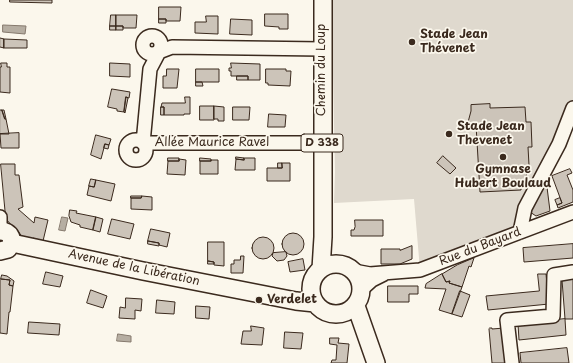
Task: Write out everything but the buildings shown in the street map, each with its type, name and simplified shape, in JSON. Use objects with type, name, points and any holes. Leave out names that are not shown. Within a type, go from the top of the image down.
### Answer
[{"type":"main road","name":"Chemin du Loup","points":[[321,269],[323,237],[323,0]]},
{"type":"main road","points":[[0,231],[7,232],[11,237],[6,247]]},
{"type":"main road","points":[[323,237],[339,264]]},
{"type":"main road","name":"Avenue de la Libération","points":[[6,247],[315,303]]},
{"type":"main road","points":[[339,264],[345,265],[354,271],[358,276],[362,289],[356,306],[344,314],[337,315],[329,314],[321,310],[315,303],[312,297],[311,284],[316,273],[321,269],[326,266],[339,264]]},
{"type":"main road","name":"Avenue de la Libération","points":[[255,293],[295,291],[311,284]]},
{"type":"main road","points":[[356,306],[376,363]]},
{"type":"main road","points":[[337,315],[366,336]]},
{"type":"street","name":"Allée Maurice Ravel","points":[[322,49],[172,47],[159,52],[150,69],[143,143],[322,143]]},
{"type":"street","points":[[520,232],[525,208],[559,144],[573,108]]},
{"type":"street","name":"Rue du Bayard","points":[[354,271],[370,274],[420,270],[573,212]]},
{"type":"street","points":[[0,217],[0,231]]},
{"type":"street","points":[[512,363],[507,320],[553,316],[554,275],[573,272]]},
{"type":"street","name":"Rue du Bayard","points":[[362,289],[372,280],[385,273]]},
{"type":"shaded area","name":"Stade Jean Thevenet","points":[[333,0],[573,0],[573,108],[520,232],[420,270],[414,199],[334,203]]},
{"type":"shaded area","points":[[3,25],[26,26],[25,34],[3,32]]},
{"type":"shaded area","points":[[62,217],[68,218],[65,231],[59,230]]},
{"type":"shaded area","points":[[118,334],[131,336],[131,342],[117,341]]},
{"type":"place","name":"Stade Jean Thévenet","points":[[412,42]]},
{"type":"place","name":"Stade Jean Thevenet","points":[[449,134]]},
{"type":"place","name":"Gymnase Hubert Boulaud","points":[[503,157]]},
{"type":"place","name":"Verdelet","points":[[259,300]]}]
